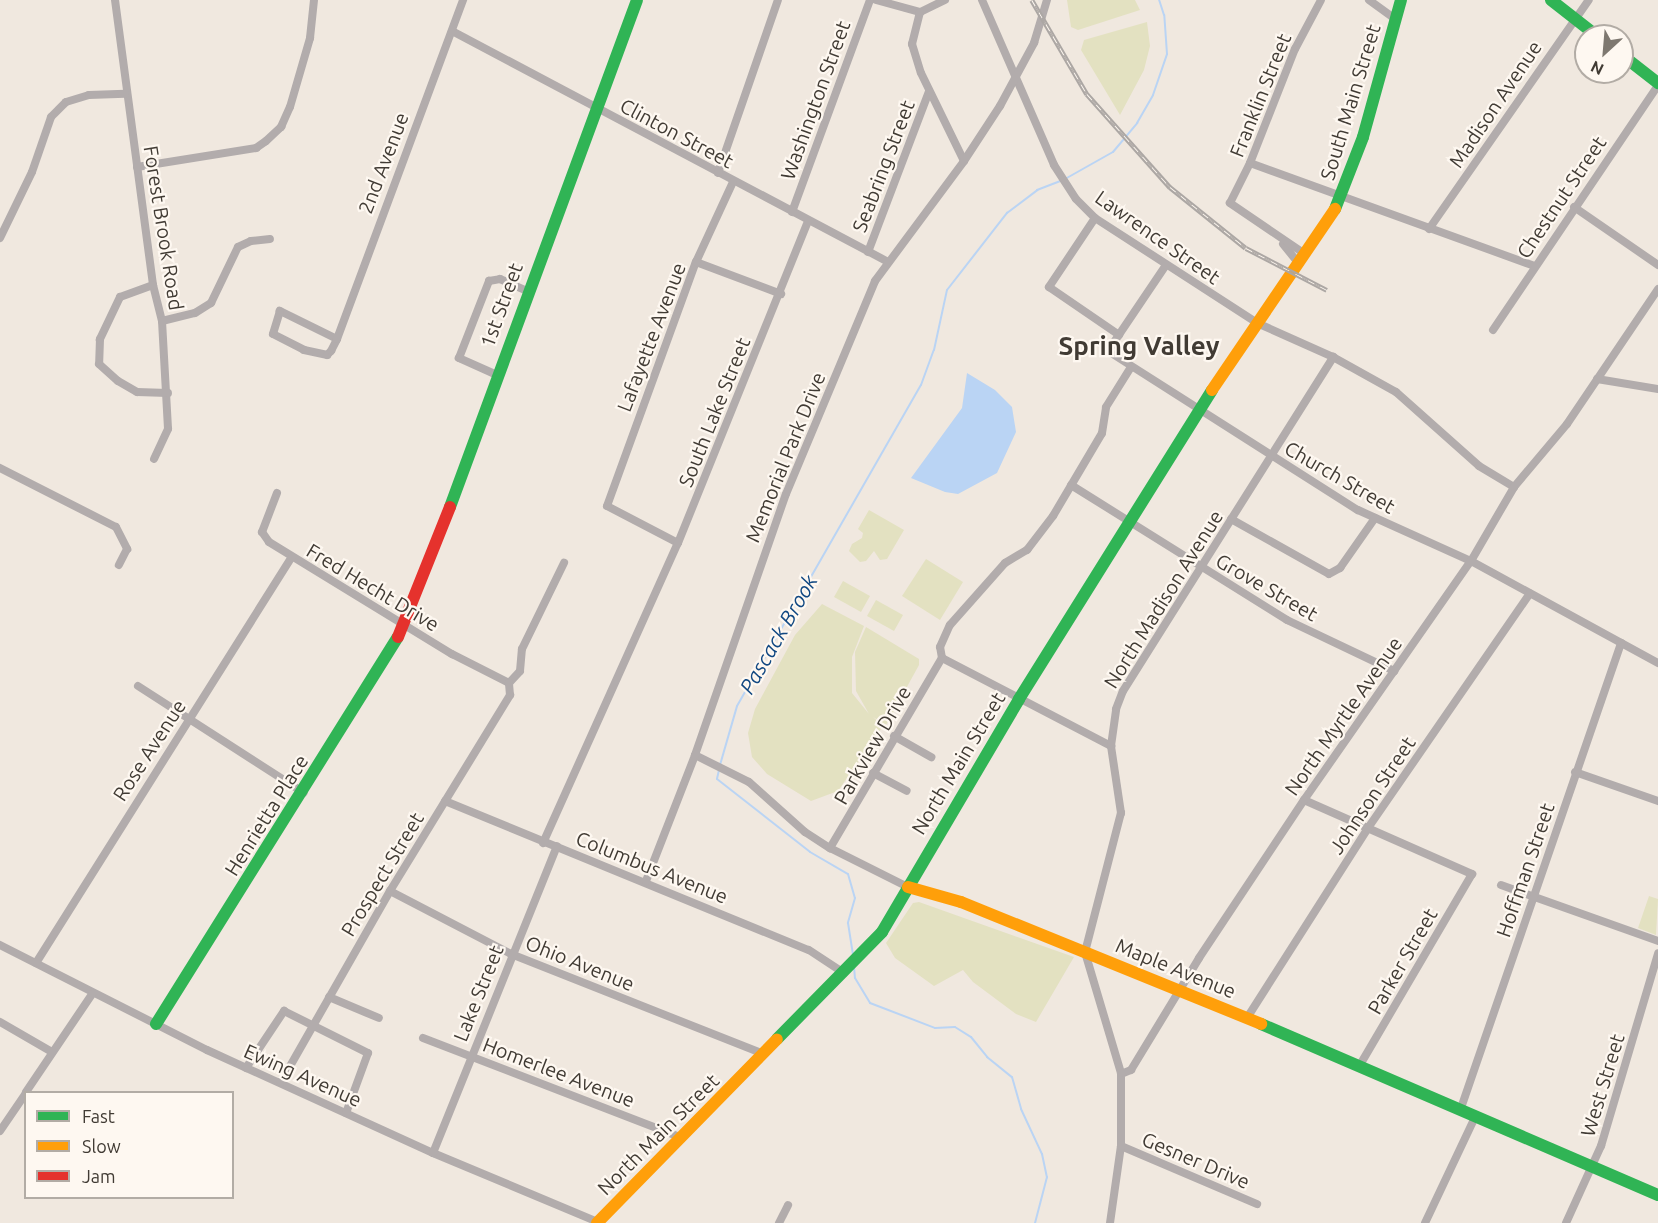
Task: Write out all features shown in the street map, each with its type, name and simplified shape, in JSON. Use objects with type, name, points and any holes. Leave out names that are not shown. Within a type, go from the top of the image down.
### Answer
[{"type":"street","name":"Forest Brook Road","points":[[115,0],[125,94],[153,285],[162,321],[168,393],[168,429],[154,459]]},
{"type":"street","points":[[137,167],[256,148],[281,127],[290,107],[310,38],[314,0]]},
{"type":"street","name":"2nd Avenue","points":[[337,339],[463,0]]},
{"type":"street","name":"1st Street","points":[[406,624],[594,108],[637,0]]},
{"type":"street","points":[[718,173],[778,0]]},
{"type":"street","name":"Washington Street","points":[[792,212],[870,0]]},
{"type":"street","points":[[876,0],[920,12],[945,0]]},
{"type":"street","name":"Lawrence Street","points":[[982,0],[1054,165],[1066,185],[1095,218],[1257,323],[1333,357],[1396,392],[1479,466],[1514,487]]},
{"type":"street","name":"Memorial Park Drive","points":[[646,880],[695,755],[786,494],[864,306],[888,262],[964,161],[1016,77],[1034,43],[1047,0]]},
{"type":"street","name":"Franklin Street","points":[[1299,264],[1279,239],[1230,203],[1250,163],[1294,49],[1321,0]]},
{"type":"street","points":[[1369,0],[1395,19]]},
{"type":"street","name":"South Main Street","points":[[1299,264],[1342,196],[1363,137],[1401,0]]},
{"type":"street","points":[[1551,0],[1582,24]]},
{"type":"street","name":"Madison Avenue","points":[[1429,229],[1574,18],[1589,0]]},
{"type":"street","points":[[920,12],[912,44],[928,91],[964,161]]},
{"type":"street","name":"Clinton Street","points":[[452,32],[888,262]]},
{"type":"street","points":[[1634,65],[1658,84]]},
{"type":"street","name":"Chestnut Street","points":[[1493,330],[1658,84]]},
{"type":"street","name":"Seabring Street","points":[[868,252],[928,91]]},
{"type":"street","points":[[0,238],[33,172],[51,117],[73,100],[125,94]]},
{"type":"street","points":[[1250,163],[1534,266]]},
{"type":"street","name":"Lafayette Avenue","points":[[678,543],[607,506],[696,262],[734,182]]},
{"type":"street","points":[[1574,207],[1658,265]]},
{"type":"street","points":[[1095,218],[1049,288],[1119,335],[1166,265]]},
{"type":"street","points":[[696,262],[781,294],[808,221]]},
{"type":"street","points":[[162,321],[195,313],[211,303],[238,247],[251,241],[270,239]]},
{"type":"street","name":"North Main Street","points":[[597,1223],[882,932],[1019,699],[1197,411],[1299,264]]},
{"type":"street","points":[[496,375],[459,358],[489,281],[501,279],[527,291]]},
{"type":"street","points":[[153,285],[120,297],[100,339],[99,364],[118,381],[137,392],[168,393]]},
{"type":"street","name":"North Myrtle Avenue","points":[[1121,1074],[1131,1070],[1304,800],[1471,561],[1514,487],[1597,379],[1658,289]]},
{"type":"street","name":"South Lake Street","points":[[678,543],[781,294]]},
{"type":"street","points":[[280,311],[337,339],[327,355],[304,350],[273,334],[280,311]]},
{"type":"street","name":"Church Street","points":[[1119,335],[1108,351],[1197,411],[1375,518],[1471,561],[1658,663]]},
{"type":"street","name":"North Madison Avenue","points":[[1085,952],[1121,813],[1111,746],[1112,726],[1123,691],[1333,357]]},
{"type":"street","name":"Parkview Drive","points":[[830,848],[942,658],[940,647],[950,625],[1005,563],[1027,550],[1071,485],[1102,433],[1107,407],[1131,367]]},
{"type":"street","points":[[1597,379],[1658,389]]},
{"type":"street","points":[[0,468],[116,527],[127,549],[119,565]]},
{"type":"street","name":"Grove Street","points":[[1071,485],[1287,620],[1394,670]]},
{"type":"street","name":"Fred Hecht Drive","points":[[277,494],[262,532],[269,542],[509,683]]},
{"type":"street","points":[[1231,519],[1322,574],[1340,568],[1375,518]]},
{"type":"street","points":[[543,843],[678,543]]},
{"type":"street","name":"Rose Avenue","points":[[36,963],[292,557]]},
{"type":"street","name":"Prospect Street","points":[[281,1082],[390,891],[510,695],[509,683],[519,671],[522,649],[564,562]]},
{"type":"street","name":"Johnson Street","points":[[1247,1018],[1368,828],[1530,593]]},
{"type":"street","name":"Henrietta Place","points":[[156,1024],[304,793],[406,624]]},
{"type":"street","name":"Hoffman Street","points":[[1461,1108],[1621,643]]},
{"type":"street","points":[[942,658],[1111,746]]},
{"type":"street","points":[[138,686],[304,793]]},
{"type":"street","points":[[894,736],[931,757]]},
{"type":"street","name":"Maple Avenue","points":[[695,755],[727,770],[756,788],[805,832],[830,848],[908,887],[961,902],[1181,990],[1461,1108],[1658,1195]]},
{"type":"street","points":[[873,772],[907,791]]},
{"type":"street","points":[[1575,772],[1658,801]]},
{"type":"street","points":[[1304,800],[1368,828]]},
{"type":"street","name":"Columbus Avenue","points":[[444,801],[543,843],[557,846],[646,880],[850,966]]},
{"type":"street","name":"Parker Street","points":[[1360,1065],[1472,874],[1368,828]]},
{"type":"street","name":"Lake Street","points":[[434,1153],[511,954],[557,846]]},
{"type":"street","points":[[1501,885],[1533,899],[1658,941]]},
{"type":"street","name":"Ohio Avenue","points":[[390,891],[511,954],[764,1054]]},
{"type":"street","name":"Ewing Avenue","points":[[0,945],[92,994],[246,1068],[434,1153],[597,1223]]},
{"type":"street","points":[[1085,952],[1121,1074],[1121,1146],[1110,1223]]},
{"type":"street","name":"West Street","points":[[1566,1223],[1607,1127],[1658,953]]},
{"type":"street","points":[[27,1091],[92,994]]},
{"type":"street","points":[[329,997],[380,1018]]},
{"type":"street","points":[[246,1068],[284,1011],[368,1053],[346,1113]]},
{"type":"street","points":[[0,1022],[52,1052]]},
{"type":"street","name":"Homerlee Avenue","points":[[423,1038],[682,1138]]},
{"type":"street","points":[[0,1131],[24,1096]]},
{"type":"street","points":[[1425,1223],[1476,1115]]},
{"type":"street","name":"Gesner Drive","points":[[1121,1146],[1257,1204]]},
{"type":"street","points":[[779,1223],[788,1205]]},
{"type":"shaded area","points":[[1067,0],[1135,0],[1140,10],[1078,30],[1071,27]]},
{"type":"shaded area","points":[[1147,22],[1150,46],[1144,70],[1120,115],[1081,50],[1084,40]]},
{"type":"shaded area","points":[[869,510],[904,530],[887,559],[880,560],[874,551],[866,561],[860,562],[849,551],[852,544],[862,538],[863,533],[858,529]]},
{"type":"shaded area","points":[[926,559],[963,582],[940,620],[902,596]]},
{"type":"shaded area","points":[[843,581],[870,596],[861,612],[834,597]]},
{"type":"shaded area","points":[[876,600],[903,615],[894,631],[867,616]]},
{"type":"shaded area","points":[[822,604],[864,626],[852,657],[852,693],[869,714],[856,691],[855,652],[866,627],[919,659],[919,665],[886,725],[873,717],[883,726],[838,791],[811,801],[767,774],[752,757],[748,733],[755,709],[795,635]]},
{"type":"shaded area","points":[[1649,896],[1658,899],[1656,935],[1638,928]]},
{"type":"shaded area","points":[[919,902],[1074,957],[1036,1022],[1016,1014],[973,982],[963,970],[934,986],[895,958],[886,943],[913,903]]},
{"type":"water","points":[[967,373],[995,390],[1012,407],[1016,432],[997,473],[958,494],[945,492],[911,478],[962,408]]},
{"type":"waterway","name":"Pascack Brook","points":[[1065,179],[1113,152],[1137,123],[1153,95],[1167,54],[1164,15],[1159,0]]},
{"type":"waterway","name":"Pascack Brook","points":[[720,765],[737,706],[921,385],[934,350],[947,290],[1007,213],[1037,190],[1060,181]]},
{"type":"waterway","name":"Pascack Brook","points":[[719,770],[717,779],[810,852],[848,874],[855,898],[848,923],[853,956]]},
{"type":"waterway","name":"Pascack Brook","points":[[854,967],[855,978],[870,1003],[935,1028],[955,1027],[971,1037],[987,1057],[1012,1077],[1021,1109],[1042,1154],[1047,1177],[1035,1223]]},
{"type":"railway","points":[[1032,0],[1087,94],[1170,187],[1246,248],[1327,290]]},
{"type":"traffic: fast","points":[[450,507],[637,0]]},
{"type":"traffic: fast","points":[[1335,209],[1363,137],[1401,0]]},
{"type":"traffic: fast","points":[[1551,0],[1582,24]]},
{"type":"traffic: fast","points":[[1634,64],[1658,83]]},
{"type":"traffic: fast","points":[[777,1039],[882,932],[1019,699],[1212,390]]},
{"type":"traffic: fast","points":[[156,1024],[398,637]]},
{"type":"traffic: fast","points":[[1261,1024],[1658,1195]]},
{"type":"traffic: slow","points":[[1212,390],[1335,209]]},
{"type":"traffic: slow","points":[[908,887],[961,902],[1261,1024]]},
{"type":"traffic: slow","points":[[597,1223],[777,1039]]},
{"type":"traffic: jam","points":[[398,637],[450,507]]},
{"type":"district","name":"Spring Valley","points":[[1139,346]]}]
